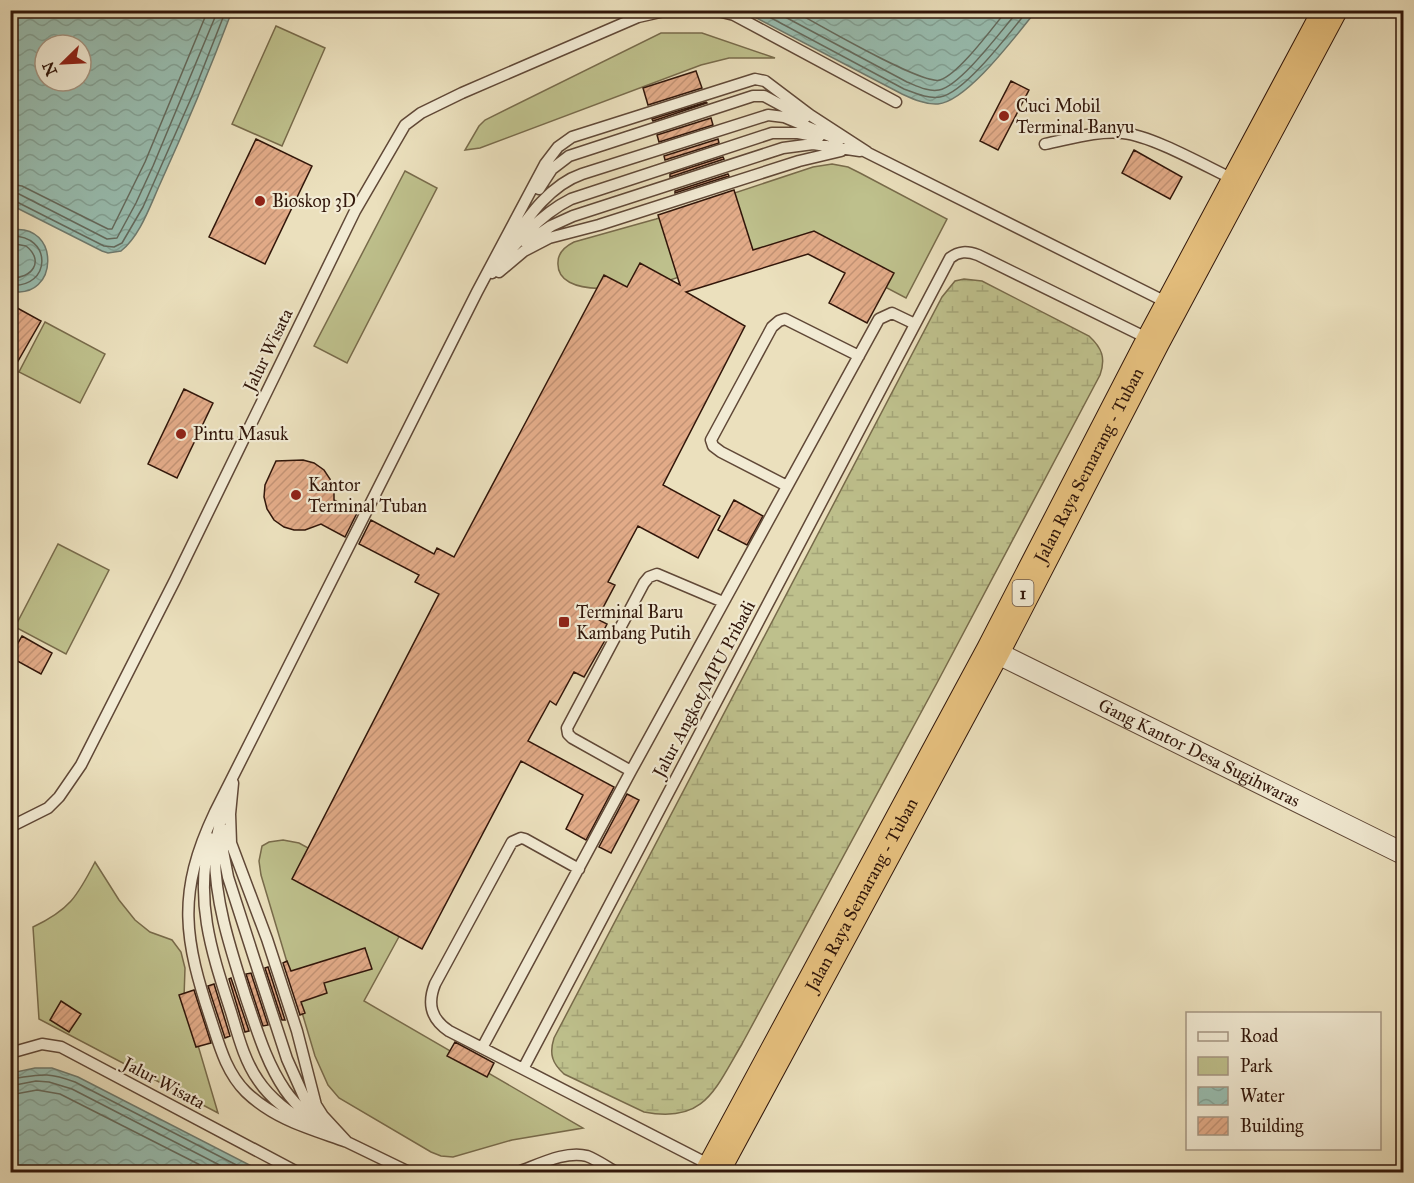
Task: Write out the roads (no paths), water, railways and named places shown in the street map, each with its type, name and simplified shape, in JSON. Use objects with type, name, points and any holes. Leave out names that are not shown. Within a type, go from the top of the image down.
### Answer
[{"type":"highway","name":"Jalan Raya Semarang - Tuban","points":[[713,1170],[993,651],[1153,341],[1330,10]]},
{"type":"street","name":"Gang Kantor Desa Sugihwaras","points":[[993,651],[1404,854]]},
{"type":"lane","name":"Jalur Wisata","points":[[10,827],[48,808],[65,789],[81,765],[175,580],[355,211],[405,125],[421,113],[462,93],[638,17],[669,10]]},
{"type":"lane","points":[[714,10],[734,15],[896,102]]},
{"type":"lane","points":[[348,1142],[281,1118],[245,1091],[229,1070],[197,977],[189,933],[189,894],[207,830],[477,292],[545,164],[558,147],[572,137],[755,79],[765,81],[810,115],[867,152]]},
{"type":"lane","points":[[477,292],[552,169],[562,160],[760,95],[867,152],[1172,305]]},
{"type":"lane","points":[[477,292],[547,196],[561,183],[582,174],[768,115],[784,117],[867,152]]},
{"type":"lane","points":[[477,292],[513,247],[550,211],[571,199],[592,191],[776,133],[814,136],[867,152]]},
{"type":"lane","points":[[1045,144],[1104,134],[1125,133],[1156,142],[1238,182]]},
{"type":"lane","points":[[477,292],[515,251],[538,234],[561,221],[593,209],[783,148],[813,144],[867,152]]},
{"type":"lane","points":[[477,292],[524,251],[549,238],[582,230],[821,154],[840,151],[867,152]]},
{"type":"lane","name":"Jalur Angkot/MPU Pribadi","points":[[523,1069],[950,258],[958,253],[970,252],[1153,341]]},
{"type":"lane","name":"Jalur Angkot/MPU Pribadi","points":[[482,1048],[879,319],[892,313],[915,324]]},
{"type":"lane","points":[[787,486],[721,452],[713,446],[711,440],[772,327],[776,322],[785,319],[859,356]]},
{"type":"lane","name":"Jalur Angkot/MPU Pribadi","points":[[631,771],[572,738],[567,728],[644,583],[649,577],[657,574],[723,602]]},
{"type":"lane","points":[[233,776],[230,814],[231,843],[297,1031],[316,1105],[323,1116],[348,1142]]},
{"type":"lane","points":[[233,776],[223,852],[228,878],[279,1037],[298,1084],[312,1110],[348,1142]]},
{"type":"lane","points":[[233,776],[217,834],[215,853],[220,903],[235,964],[261,1042],[282,1084],[303,1112],[348,1142]]},
{"type":"lane","points":[[233,776],[211,834],[204,866],[204,910],[217,970],[243,1049],[258,1081],[269,1094],[294,1114],[409,1173]]},
{"type":"lane","points":[[579,869],[521,838],[512,842],[435,984],[430,999],[432,1014],[442,1027],[713,1170]]},
{"type":"lane","name":"Jalur Wisata","points":[[10,1053],[42,1044],[61,1047],[297,1173]]},
{"type":"lane","points":[[518,1173],[550,1161],[578,1155],[592,1159],[616,1173]]},
{"type":"water","points":[[1036,10],[1005,50],[977,79],[950,100],[938,104],[920,101],[902,94],[743,11]]},
{"type":"water","points":[[10,11],[232,11],[198,98],[139,229],[121,251],[108,253],[11,205]]},
{"type":"water","points":[[11,230],[27,231],[39,238],[46,248],[48,261],[45,274],[38,285],[27,291],[11,291]]},
{"type":"water","points":[[35,1068],[52,1068],[78,1077],[263,1172],[11,1172],[11,1073]]},
{"type":"place","name":"Cuci Mobil Terminal Banyu","points":[[1004,116]]},
{"type":"place","name":"Bioskop 3D","points":[[260,201]]},
{"type":"place","name":"Pintu Masuk","points":[[181,434]]},
{"type":"place","name":"Kantor Terminal Tuban","points":[[296,495]]},
{"type":"place","name":"Terminal Baru Kambang Putih","points":[[564,622]]}]
